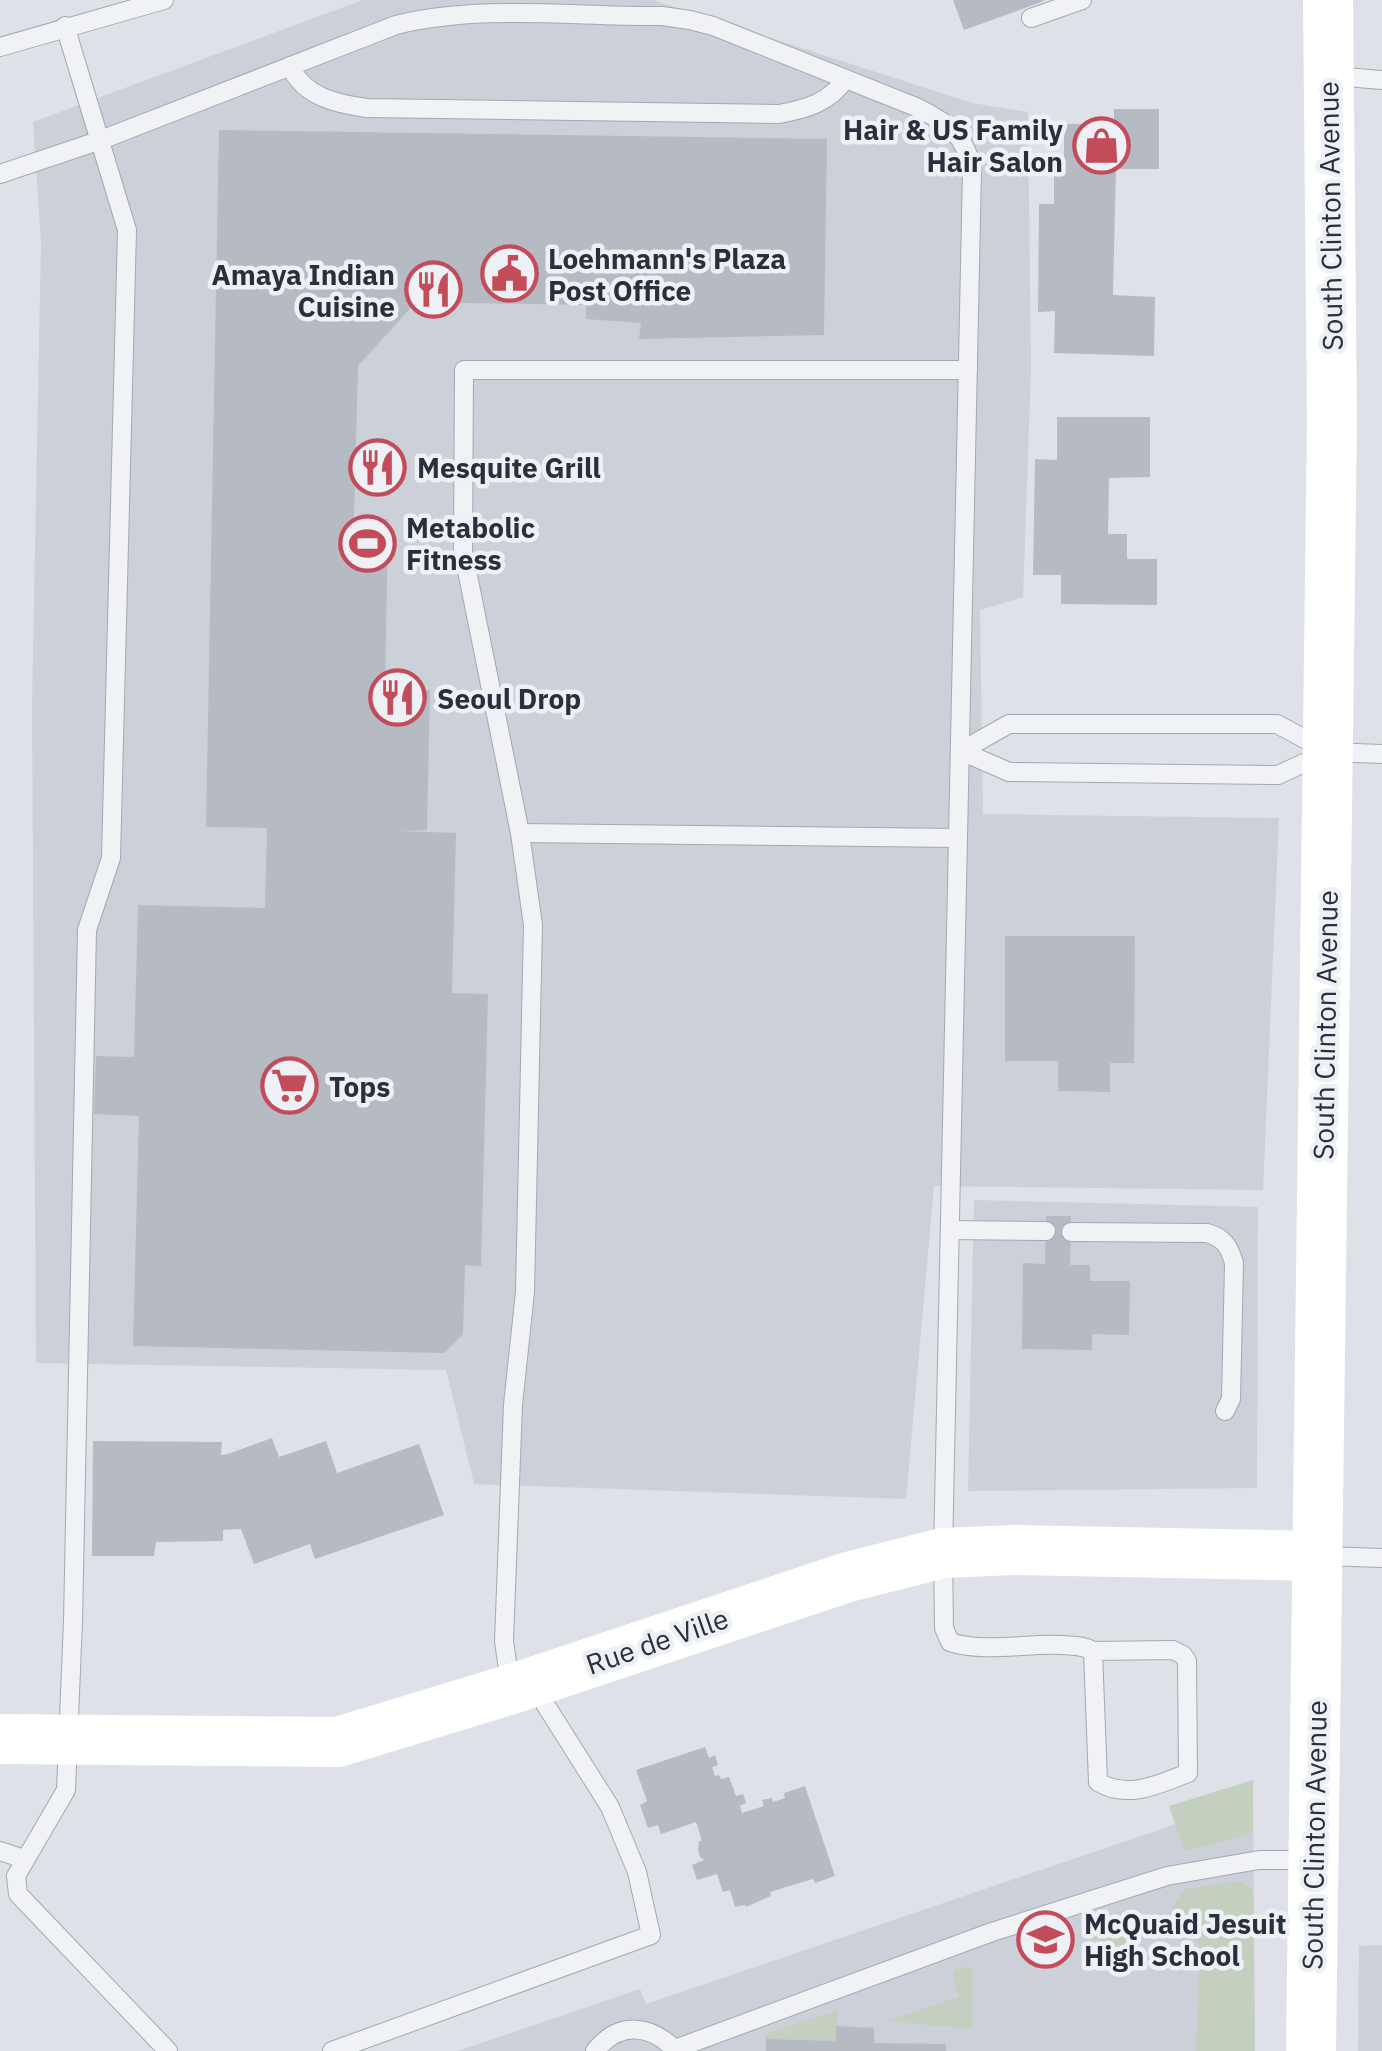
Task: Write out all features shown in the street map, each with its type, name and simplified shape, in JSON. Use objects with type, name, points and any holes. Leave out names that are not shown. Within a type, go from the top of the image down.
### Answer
[{"type":"street","name":"South Clinton Avenue","points":[[1312,2051],[1329,752],[1332,358],[1328,0]]},
{"type":"street","name":"Rue de Ville","points":[[0,1739],[338,1742],[522,1686],[848,1577],[944,1553],[1014,1550],[1317,1556]]},
{"type":"lane","points":[[0,47],[164,0]]},
{"type":"lane","points":[[1031,18],[1082,0]]},
{"type":"lane","points":[[0,174],[101,140],[396,25],[425,18],[493,14],[662,16],[713,26],[936,117],[958,134],[972,170],[944,1628],[950,1642],[964,1647],[1049,1644],[1086,1646],[1093,1651],[1173,1650],[1183,1655],[1187,1661],[1188,1773],[1142,1791],[1106,1788],[1098,1782],[1093,1651]]},
{"type":"lane","points":[[65,26],[127,230],[111,858],[87,930],[66,1790],[16,1876],[18,1894],[168,2051]]},
{"type":"lane","points":[[290,66],[306,89],[322,97],[344,105],[387,108],[779,114],[830,98],[845,80]]},
{"type":"lane","points":[[1327,75],[1382,80]]},
{"type":"lane","points":[[332,2051],[652,1934],[637,1872],[610,1806],[522,1686],[507,1673],[504,1642],[513,1405],[525,1292],[533,926],[520,833],[462,551],[464,370],[968,370]]},
{"type":"lane","points":[[961,750],[1008,724],[1277,724],[1329,752],[1382,754]]},
{"type":"lane","points":[[961,750],[1009,772],[1258,775],[1278,775],[1329,752]]},
{"type":"lane","points":[[520,833],[958,838]]},
{"type":"lane","points":[[950,1230],[1046,1231]]},
{"type":"lane","points":[[1071,1232],[1207,1233],[1220,1237],[1230,1248],[1234,1264],[1231,1399],[1224,1411]]},
{"type":"lane","points":[[1317,1556],[1382,1558]]},
{"type":"lane","points":[[0,1851],[24,1859]]},
{"type":"lane","points":[[594,2051],[616,2033],[632,2029],[664,2038],[676,2050],[992,1932],[1167,1876],[1259,1860],[1314,1860]]},
{"type":"shaded area","points":[[363,0],[653,0],[972,103],[1028,112],[1031,370],[1023,597],[980,610],[983,814],[1279,818],[1263,1190],[934,1186],[906,1499],[474,1484],[446,1370],[36,1363],[32,705],[41,241],[33,122]]},
{"type":"shaded area","points":[[974,1200],[1258,1207],[1257,1488],[968,1491]]},
{"type":"shaded area","name":"McQuaid Jesuit High School","points":[[1253,1798],[1255,2051],[458,2051],[640,1989],[646,2004]]},
{"type":"shaded area","points":[[1382,1945],[1382,2051],[1358,2051],[1359,1946]]},
{"type":"green space","points":[[1253,1780],[1253,1832],[1184,1850],[1169,1806]]},
{"type":"green space","points":[[1240,1881],[1253,1889],[1255,2051],[1196,2051],[1200,1945],[1177,1922],[1172,1907],[1185,1889]]},
{"type":"green space","points":[[1132,1913],[1143,1919],[1147,1927],[1145,1938],[1118,1960],[1094,1939],[1094,1932],[1106,1919]]},
{"type":"green space","points":[[968,1967],[973,1971],[971,2029],[887,2021],[959,1997],[953,1974],[955,1969]]},
{"type":"green space","points":[[838,2010],[836,2041],[766,2039],[765,2034]]},
{"type":"building","points":[[953,0],[1044,0],[1044,1],[964,30]]},
{"type":"building","points":[[1114,109],[1159,109],[1159,169],[1116,169],[1113,295],[1155,297],[1154,356],[1054,353],[1055,311],[1038,312],[1039,204],[1054,204],[1054,169],[1064,169],[1064,124],[1114,124]]},
{"type":"building","points":[[219,130],[827,139],[824,335],[639,339],[641,323],[586,319],[586,305],[416,302],[358,366],[354,518],[388,519],[385,689],[430,690],[427,830],[399,831],[456,833],[452,993],[488,994],[481,1266],[465,1265],[463,1334],[444,1353],[133,1346],[139,1116],[94,1114],[96,1056],[134,1057],[138,905],[265,908],[267,828],[206,827]]},
{"type":"building","points":[[1057,417],[1150,417],[1150,477],[1109,478],[1108,534],[1127,534],[1127,559],[1157,559],[1157,605],[1061,604],[1061,575],[1033,575],[1035,459],[1057,460]]},
{"type":"building","points":[[1005,936],[1135,936],[1134,1063],[1110,1063],[1110,1092],[1058,1091],[1058,1061],[1005,1061]]},
{"type":"building","points":[[1046,1216],[1071,1216],[1070,1265],[1090,1265],[1090,1281],[1130,1281],[1129,1335],[1092,1334],[1092,1350],[1022,1349],[1023,1263],[1045,1264]]},
{"type":"building","points":[[272,1438],[279,1457],[326,1441],[337,1473],[419,1444],[444,1515],[315,1559],[310,1544],[254,1564],[241,1529],[223,1530],[223,1541],[156,1542],[154,1556],[92,1556],[93,1441],[222,1442],[221,1455]]},
{"type":"building","points":[[705,1747],[709,1758],[715,1755],[715,1776],[729,1777],[736,1796],[743,1794],[746,1803],[740,1806],[742,1813],[764,1806],[762,1800],[772,1798],[773,1802],[785,1798],[784,1793],[805,1786],[835,1876],[770,1892],[771,1896],[746,1907],[735,1907],[730,1890],[723,1892],[717,1874],[697,1880],[692,1865],[704,1860],[698,1850],[702,1841],[696,1822],[661,1834],[658,1825],[648,1828],[640,1805],[647,1801],[636,1770]]},
{"type":"building","points":[[836,2026],[874,2028],[874,2043],[946,2044],[946,2051],[766,2051],[766,2039],[836,2041]]},
{"type":"place","name":"Hair & US Family Hair Salon","points":[[1102,145]]},
{"type":"place","name":"Loehmann's Plaza Post Office","points":[[509,274]]},
{"type":"place","name":"Amaya Indian Cuisine","points":[[434,290]]},
{"type":"place","name":"Mesquite Grill","points":[[378,467]]},
{"type":"place","name":"Metabolic Fitness","points":[[367,543]]},
{"type":"place","name":"Seoul Drop","points":[[398,698]]},
{"type":"place","name":"Tops","points":[[290,1086]]},
{"type":"place","name":"McQuaid Jesuit High School","points":[[1045,1939]]}]
